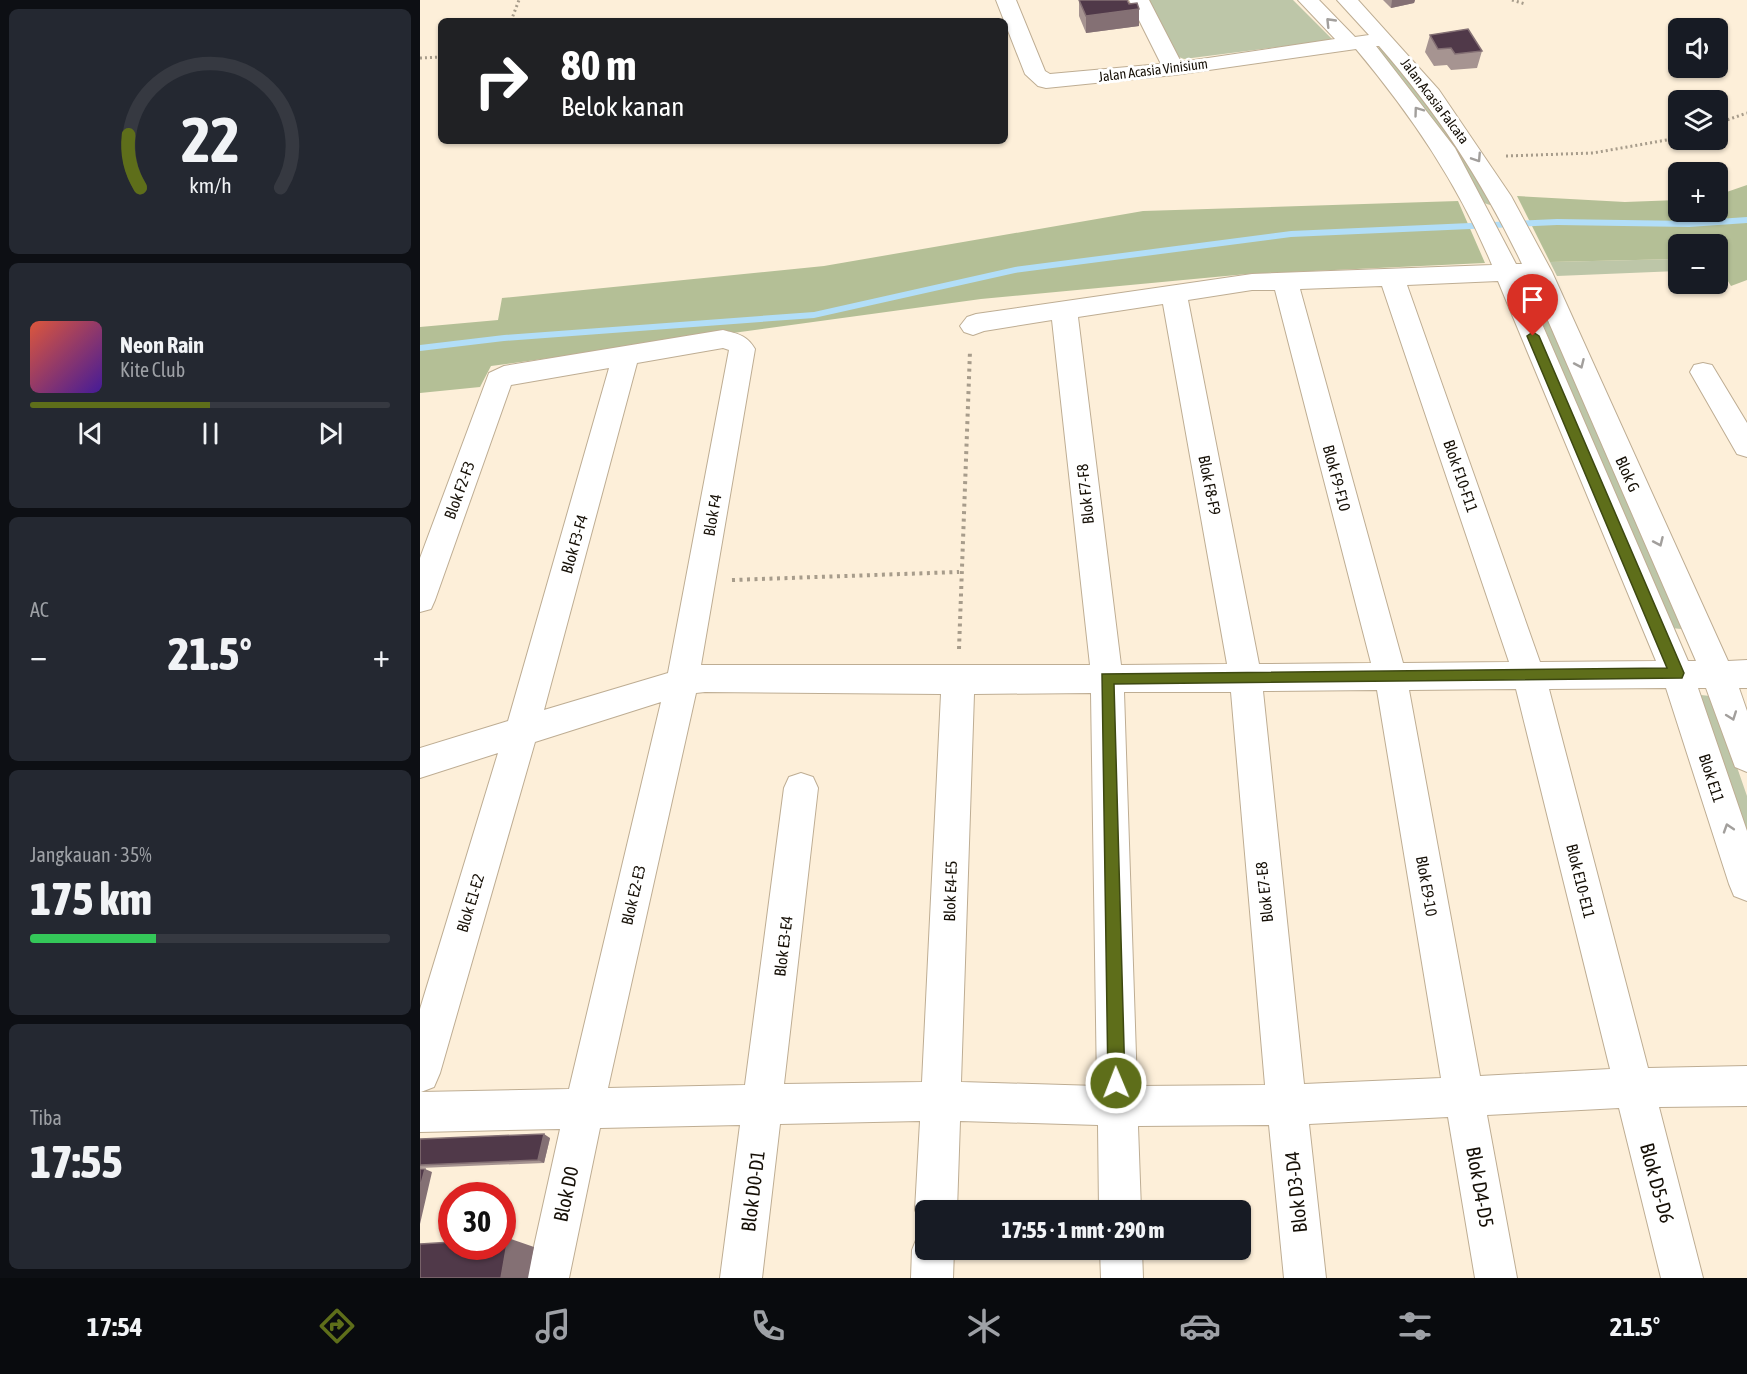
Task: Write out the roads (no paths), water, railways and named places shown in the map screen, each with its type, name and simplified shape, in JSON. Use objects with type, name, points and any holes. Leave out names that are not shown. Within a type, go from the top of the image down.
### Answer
[{"type":"street","name":"Jalan Acasia Vinisium","points":[[1006,0],[1036,74],[1046,81],[1174,69],[1386,38]]},
{"type":"street","points":[[1139,0],[1174,69]]},
{"type":"street","name":"Jalan Acasia Falcata","points":[[1308,0],[1396,82],[1430,127],[1480,214],[1501,261]]},
{"type":"street","name":"Jalan Acasia Falcata","points":[[1347,0],[1386,38],[1436,97],[1475,155],[1527,247]]},
{"type":"street","name":"Blok G","points":[[1527,247],[1732,674],[1747,757]]},
{"type":"street","points":[[973,326],[976,323],[1064,308],[1174,292],[1285,280],[1392,277],[1501,261],[1539,272]]},
{"type":"street","name":"Blok E11","points":[[1501,261],[1677,673],[1747,884]]},
{"type":"street","name":"Blok F10-F11","points":[[1392,277],[1529,675]]},
{"type":"street","name":"Blok F9-F10","points":[[1285,280],[1390,675]]},
{"type":"street","name":"Blok F8-F9","points":[[1174,292],[1246,678]]},
{"type":"street","name":"Blok F7-F8","points":[[1064,308],[1107,678],[1120,1200]]},
{"type":"street","name":"Blok F4","points":[[626,355],[723,339],[737,343],[742,349],[682,682]]},
{"type":"street","name":"Blok F2-F3","points":[[420,600],[499,380],[504,376],[626,355]]},
{"type":"street","name":"Blok F3-F4","points":[[521,733],[626,355]]},
{"type":"street","points":[[1703,372],[1747,447]]},
{"type":"street","points":[[420,763],[682,682],[705,678],[958,680],[1732,674]]},
{"type":"street","name":"Blok E9-10","points":[[1390,675],[1464,1096]]},
{"type":"street","name":"Blok E10-E11","points":[[1529,675],[1632,1088]]},
{"type":"street","name":"Blok E7-E8","points":[[1246,678],[1256,811],[1287,1106]]},
{"type":"street","name":"Blok E4-E5","points":[[937,1200],[958,680]]},
{"type":"street","name":"Blok E2-E3","points":[[584,1109],[682,682]]},
{"type":"street","name":"Blok E1-E2","points":[[420,1073],[521,733]]},
{"type":"street","name":"Blok E3-E4","points":[[764,1105],[801,788]]},
{"type":"street","points":[[420,1112],[942,1101],[1117,1106],[1287,1106],[1632,1088],[1747,1086]]},
{"type":"street","name":"Blok D5-D6","points":[[1632,1088],[1682,1278]]},
{"type":"street","name":"Blok D4-D5","points":[[1464,1096],[1496,1278]]},
{"type":"street","name":"Blok D0-D1","points":[[741,1278],[764,1105]]},
{"type":"street","name":"Blok D3-D4","points":[[1287,1106],[1305,1278]]},
{"type":"street","name":"Blok D0","points":[[549,1278],[584,1109]]},
{"type":"street","points":[[932,1278],[933,1260]]},
{"type":"street","points":[[1121,1260],[1122,1278]]},
{"type":"waterway","points":[[420,348],[504,338],[814,315],[1015,270],[1291,234],[1557,222],[1689,224],[1747,220]]}]
